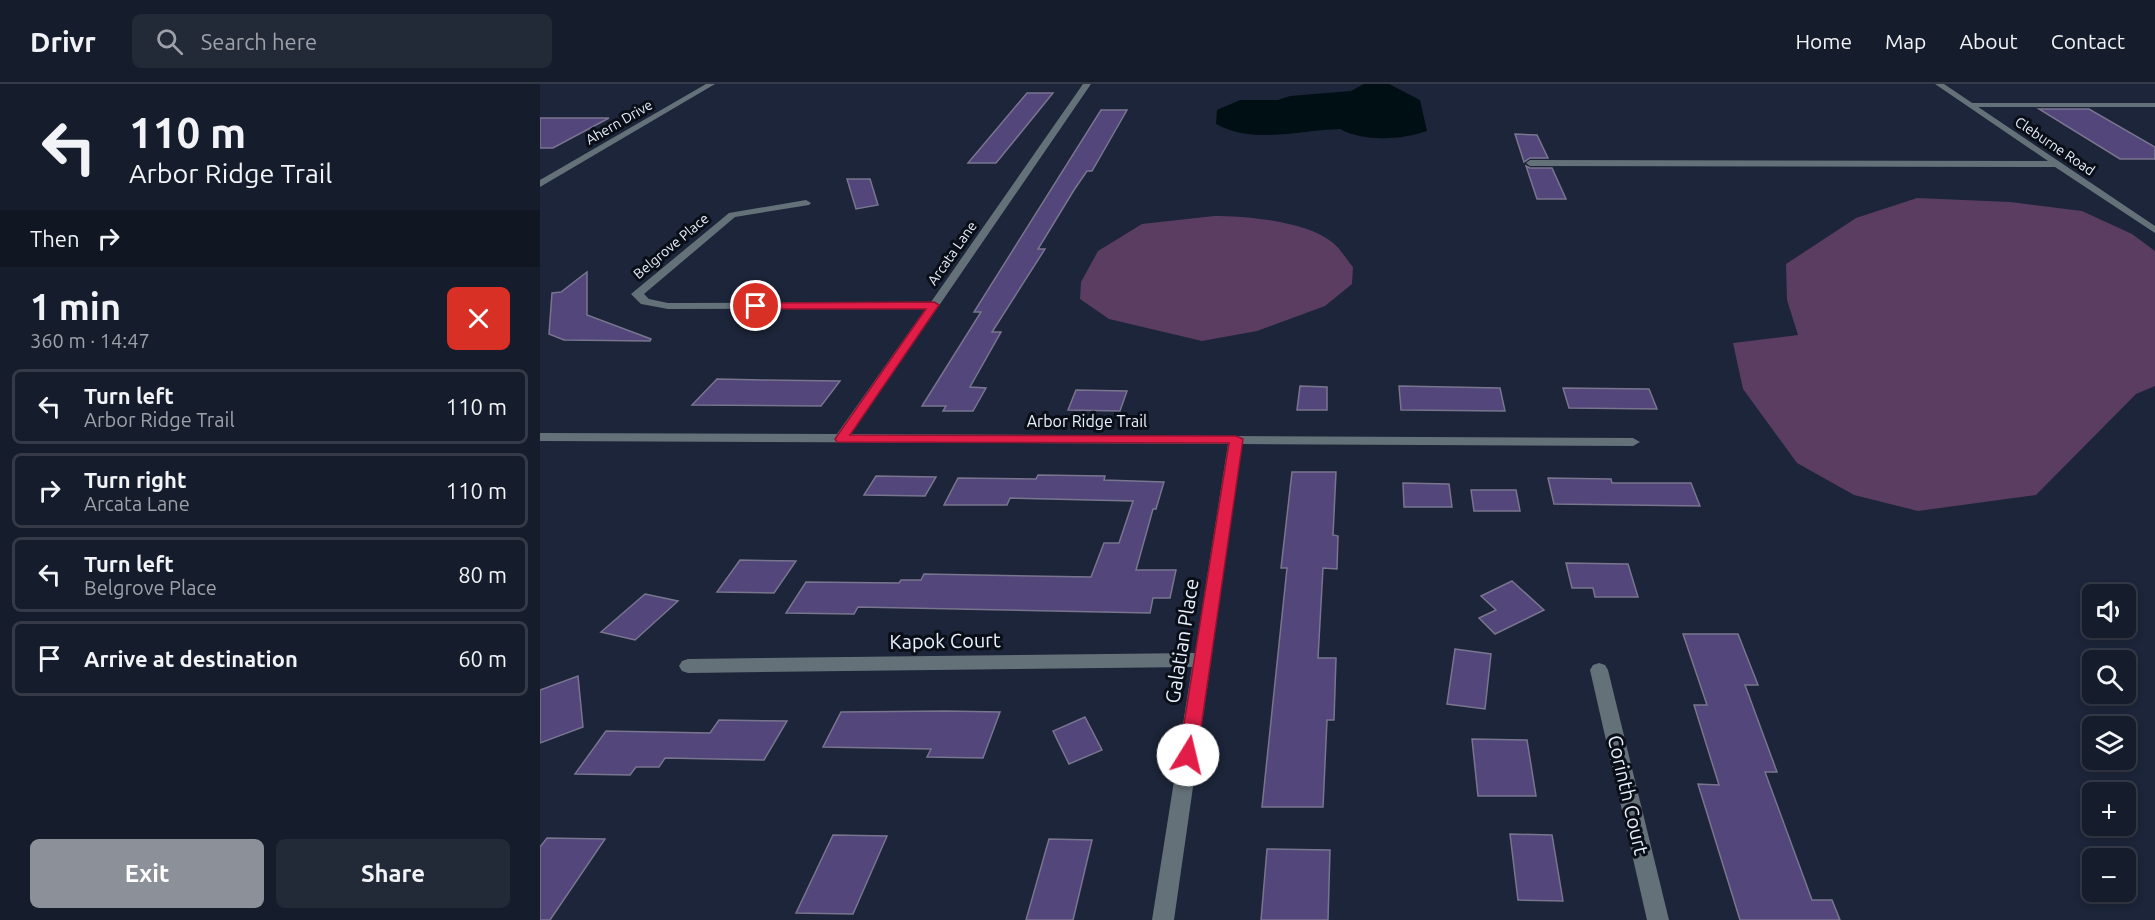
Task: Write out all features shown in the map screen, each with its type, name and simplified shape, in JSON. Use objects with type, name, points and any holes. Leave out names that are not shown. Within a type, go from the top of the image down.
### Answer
[{"type":"street","name":"Ahern Drive","points":[[540,184],[711,84]]},
{"type":"street","name":"Arcata Lane","points":[[841,439],[1087,84]]},
{"type":"street","name":"Cleburne Road","points":[[1939,84],[2155,230]]},
{"type":"street","points":[[1530,163],[2057,164]]},
{"type":"street","name":"Belgrove Place","points":[[806,203],[732,215],[637,294],[645,302],[668,306],[934,305]]},
{"type":"street","name":"Arbor Ridge Trail","points":[[540,437],[1633,441]]},
{"type":"street","name":"Galatian Place","points":[[1163,920],[1236,439]]},
{"type":"street","name":"Kapok Court","points":[[688,666],[1202,660]]},
{"type":"street","name":"Corinth Court","points":[[1599,670],[1658,920]]},
{"type":"lane","points":[[1971,105],[2155,105]]},
{"type":"shaded area","points":[[1364,84],[1389,84],[1420,100],[1427,131],[1395,138],[1371,138],[1340,129],[1261,135],[1246,134],[1216,124],[1217,110],[1240,100],[1278,100],[1290,96],[1351,91]]},
{"type":"shaded area","points":[[1917,198],[2010,202],[2082,211],[2132,234],[2155,251],[2155,386],[2136,394],[2036,495],[1918,511],[1854,495],[1797,463],[1743,389],[1733,343],[1798,335],[1787,300],[1786,264],[1856,218]]},
{"type":"shaded area","points":[[1214,216],[1275,221],[1321,235],[1335,244],[1353,267],[1352,284],[1325,306],[1257,331],[1202,341],[1109,319],[1080,299],[1081,282],[1098,251],[1142,224]]},
{"type":"building","points":[[1027,93],[1053,93],[996,163],[968,163]]},
{"type":"building","points":[[2039,109],[2089,109],[2155,147],[2155,159],[2120,159]]},
{"type":"building","points":[[1101,110],[1127,110],[1092,171],[1087,171],[1038,249],[1045,249],[992,332],[1001,332],[970,387],[986,388],[973,411],[943,411],[946,406],[922,406],[981,312],[974,312]]},
{"type":"building","points":[[540,118],[609,118],[553,148],[540,148]]},
{"type":"building","points":[[1515,134],[1537,135],[1548,158],[1530,158],[1524,162]]},
{"type":"building","points":[[1526,166],[1552,168],[1566,199],[1537,199]]},
{"type":"building","points":[[847,179],[870,179],[878,205],[856,209]]},
{"type":"building","points":[[587,272],[587,315],[651,339],[650,341],[564,340],[549,334],[552,293],[561,292]]},
{"type":"building","points":[[717,379],[840,381],[821,406],[692,405]]},
{"type":"building","points":[[1300,386],[1327,387],[1327,410],[1297,410]]},
{"type":"building","points":[[1399,386],[1500,388],[1505,411],[1401,410]]},
{"type":"building","points":[[1563,388],[1649,389],[1657,409],[1569,408]]},
{"type":"building","points":[[1076,390],[1127,391],[1120,411],[1068,410]]},
{"type":"building","points":[[1292,472],[1336,472],[1333,535],[1338,536],[1337,569],[1323,568],[1318,658],[1336,658],[1334,720],[1327,720],[1323,807],[1262,807],[1287,568],[1281,568]]},
{"type":"building","points":[[1038,475],[1105,476],[1104,480],[1164,482],[1156,509],[1153,509],[1136,570],[1176,570],[1170,598],[1153,598],[1150,613],[858,607],[854,614],[786,613],[806,582],[899,583],[901,580],[921,580],[924,574],[1091,577],[1104,543],[1119,543],[1133,501],[1010,498],[1007,505],[944,505],[958,478],[1036,479]]},
{"type":"building","points":[[876,476],[936,477],[925,496],[864,495]]},
{"type":"building","points":[[1548,478],[1611,479],[1612,483],[1691,483],[1700,506],[1554,504]]},
{"type":"building","points":[[1403,483],[1449,484],[1452,507],[1404,507]]},
{"type":"building","points":[[1471,490],[1516,490],[1520,511],[1474,511]]},
{"type":"building","points":[[740,560],[796,561],[774,593],[717,592]]},
{"type":"building","points":[[1566,563],[1628,564],[1638,597],[1595,597],[1593,588],[1572,588]]},
{"type":"building","points":[[1512,581],[1544,610],[1495,634],[1479,618],[1496,610],[1481,596]]},
{"type":"building","points":[[645,594],[678,601],[635,640],[601,632]]},
{"type":"building","points":[[1683,634],[1738,634],[1758,685],[1745,685],[1777,772],[1765,772],[1812,900],[1832,900],[1840,920],[1740,920],[1698,784],[1719,785],[1694,705],[1707,705]]},
{"type":"building","points":[[1455,649],[1491,654],[1485,709],[1447,704]]},
{"type":"building","points":[[578,676],[583,727],[540,743],[540,690]]},
{"type":"building","points":[[841,712],[1000,712],[983,758],[927,757],[931,749],[823,747]]},
{"type":"building","points":[[1085,717],[1102,750],[1069,764],[1053,731]]},
{"type":"building","points":[[719,720],[787,721],[764,760],[665,758],[659,767],[636,767],[630,775],[575,774],[606,731],[710,733]]},
{"type":"building","points":[[1472,739],[1527,740],[1536,796],[1478,796]]},
{"type":"building","points":[[1510,834],[1552,835],[1563,901],[1518,900]]},
{"type":"building","points":[[833,835],[887,836],[853,914],[796,913]]},
{"type":"building","points":[[547,838],[605,839],[550,920],[540,920],[540,847]]},
{"type":"building","points":[[1049,839],[1092,840],[1073,920],[1026,920]]},
{"type":"building","points":[[1267,849],[1330,850],[1328,920],[1261,920]]},
{"type":"route","points":[[756,306],[934,305],[841,439],[1236,439],[1188,755]]}]
